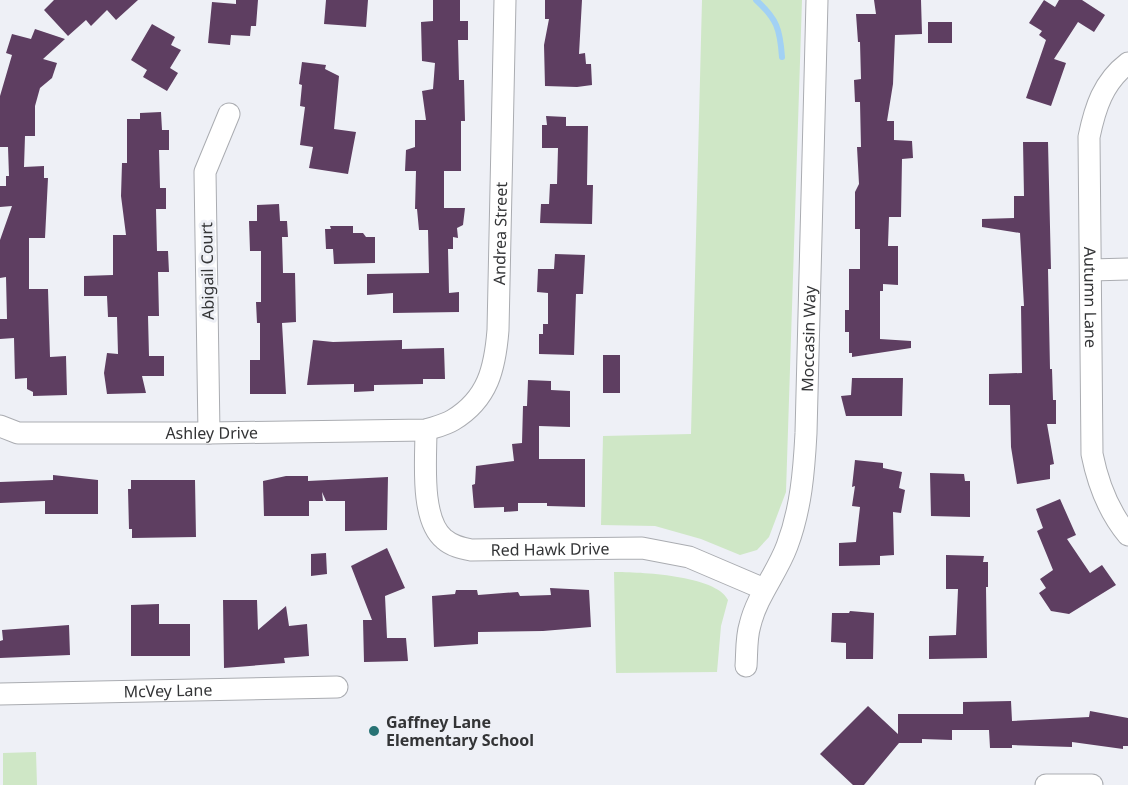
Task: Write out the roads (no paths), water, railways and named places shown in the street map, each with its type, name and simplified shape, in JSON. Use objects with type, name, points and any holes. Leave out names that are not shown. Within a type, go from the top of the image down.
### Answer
[{"type":"street","name":"Andrea Street","points":[[426,430],[451,422],[464,412],[487,386],[495,362],[498,330],[505,0]]},
{"type":"street","name":"Moccasin Way","points":[[746,666],[750,625],[764,589],[787,548],[798,512],[803,478],[817,0]]},
{"type":"street","name":"Autumn Lane","points":[[1128,63],[1106,86],[1095,108],[1089,137],[1092,454],[1102,493],[1110,510],[1128,535]]},
{"type":"street","name":"Abigail Court","points":[[209,433],[205,172],[229,114]]},
{"type":"street","points":[[1091,270],[1128,269]]},
{"type":"street","name":"Ashley Drive","points":[[0,426],[18,433],[426,430]]},
{"type":"street","name":"Red Hawk Drive","points":[[426,430],[428,504],[433,525],[444,539],[458,547],[471,550],[642,548],[689,557],[764,589]]},
{"type":"street","name":"McVey Lane","points":[[0,694],[337,687]]},
{"type":"street","points":[[1046,785],[1092,785]]},
{"type":"waterway","points":[[756,0],[769,13],[776,25],[782,57]]},
{"type":"place","name":"Gaffney Lane Elementary School","points":[[374,731]]}]
